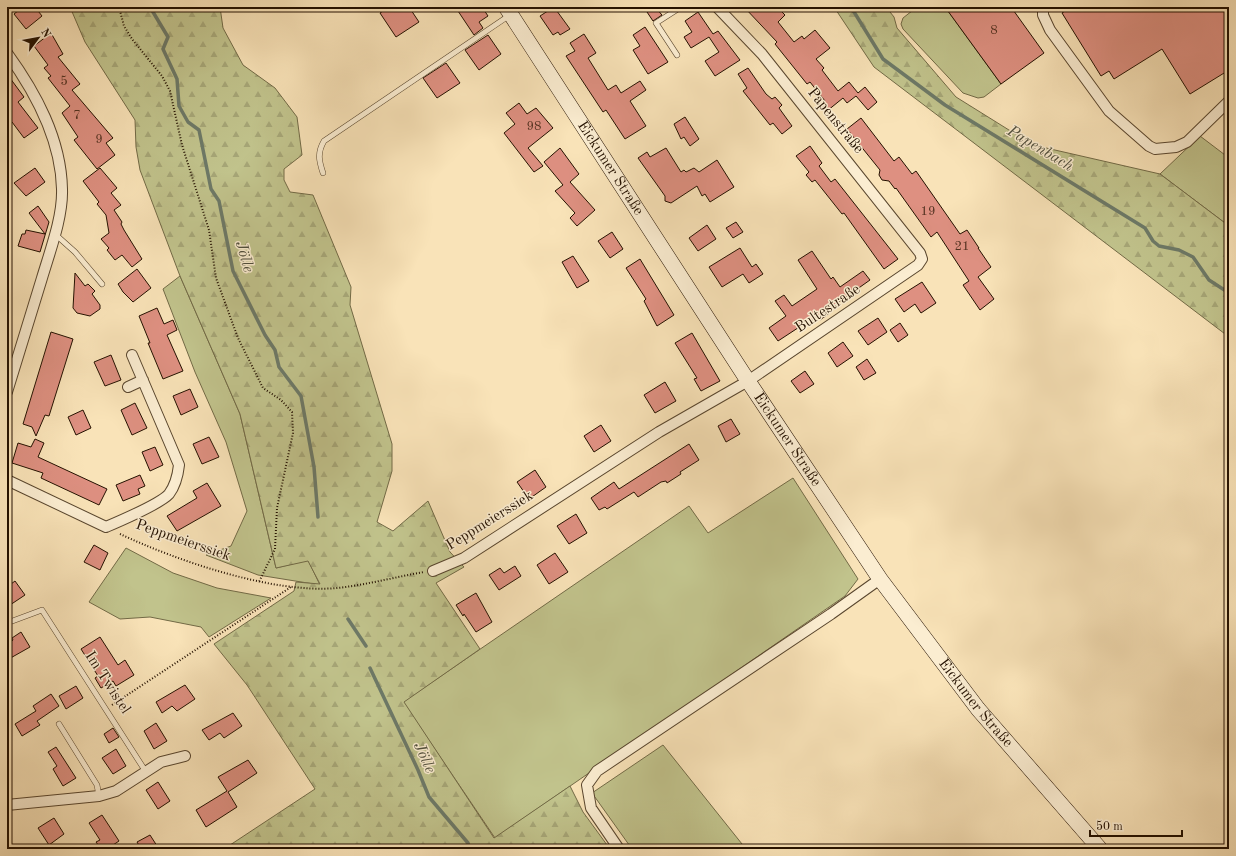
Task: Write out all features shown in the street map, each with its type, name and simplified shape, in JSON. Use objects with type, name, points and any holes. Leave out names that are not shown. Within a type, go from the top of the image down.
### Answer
[{"type":"main road","name":"Eickumer Straße","points":[[508,11],[748,381],[880,579],[978,709],[1100,849]]},
{"type":"street","name":"Papenstraße","points":[[717,7],[762,54],[920,253],[922,259]]},
{"type":"street","points":[[1043,7],[1043,15],[1050,30],[1109,111],[1149,146],[1159,150],[1176,147],[1187,142],[1229,101]]},
{"type":"street","points":[[7,53],[35,95],[58,154],[62,190],[56,234],[7,392]]},
{"type":"street","name":"Bultestraße","points":[[748,381],[918,265],[922,259]]},
{"type":"street","name":"Peppmeierssiek","points":[[106,527],[129,517],[168,495],[178,473],[176,456],[132,355]]},
{"type":"street","points":[[128,387],[143,380]]},
{"type":"street","name":"Peppmeierssiek","points":[[433,571],[464,558],[659,432],[748,381]]},
{"type":"street","points":[[7,480],[106,527]]},
{"type":"street","points":[[619,849],[591,808],[587,785],[597,771],[831,614],[880,579]]},
{"type":"street","points":[[7,805],[98,796],[116,791],[160,762],[185,756]]},
{"type":"lane","points":[[677,55],[656,23],[681,7]]},
{"type":"lane","points":[[324,173],[318,159],[320,149],[324,142],[508,11]]},
{"type":"lane","points":[[56,234],[75,252],[102,284]]},
{"type":"lane","name":"Im Twistel","points":[[7,623],[42,610],[146,772]]},
{"type":"lane","points":[[59,724],[97,785],[98,796]]},
{"type":"path","points":[[119,7],[124,26],[128,33],[162,76],[170,91],[182,146],[209,230],[216,278],[238,338],[263,388],[281,400],[292,412],[293,433],[277,508],[275,549],[259,582]]},
{"type":"path","name":"Peppmeierssiek","points":[[106,527],[135,540],[205,566],[259,582],[292,586],[336,588],[433,571]]},
{"type":"path","points":[[106,709],[292,586]]},
{"type":"green space","points":[[70,7],[220,7],[223,28],[243,65],[275,88],[297,117],[302,155],[284,169],[284,180],[290,192],[313,195],[351,287],[350,305],[392,444],[392,471],[377,522],[393,531],[428,501],[450,552],[464,567],[436,583],[480,649],[404,702],[494,838],[570,786],[583,812],[610,849],[224,849],[315,789],[247,685],[214,644],[294,591],[296,582],[320,584],[308,561],[276,568],[240,414],[180,276],[140,170],[136,147],[135,120],[85,42]]},
{"type":"green space","points":[[834,7],[886,7],[894,17],[897,28],[956,97],[1033,145],[1160,174],[1229,226],[1229,337],[874,67]]},
{"type":"green space","points":[[917,7],[945,7],[1001,84],[984,97],[978,98],[963,93],[903,29],[901,24],[903,18]]},
{"type":"green space","points":[[1200,136],[1229,158],[1229,226],[1160,174]]},
{"type":"green space","points":[[180,276],[240,414],[276,568],[308,560],[320,585],[258,575],[206,555],[231,546],[247,511],[226,442],[195,372],[163,289]]},
{"type":"green space","points":[[793,478],[858,579],[845,596],[495,838],[403,702],[689,506],[708,533]]},
{"type":"green space","points":[[126,548],[173,573],[217,588],[271,598],[209,637],[201,627],[150,617],[120,619],[89,602]]},
{"type":"green space","points":[[663,745],[746,849],[632,849],[592,793]]},
{"type":"building","points":[[23,7],[35,7],[42,16],[26,29],[14,14]]},
{"type":"building","points":[[389,7],[409,7],[419,22],[396,37],[380,13]]},
{"type":"building","points":[[464,7],[482,7],[488,16],[479,22],[483,28],[474,35],[458,11]]},
{"type":"building","points":[[554,7],[570,29],[560,35],[558,32],[553,35],[540,16]]},
{"type":"building","points":[[655,7],[662,15],[653,21],[647,12]]},
{"type":"building","points":[[744,7],[777,7],[785,15],[778,22],[794,42],[802,36],[804,39],[815,30],[830,48],[816,59],[824,68],[822,70],[838,91],[849,82],[858,93],[865,87],[877,102],[868,110],[856,96],[847,103],[843,98],[827,111],[821,104],[825,101],[810,82],[807,84],[775,44],[777,42]]},
{"type":"building","points":[[945,7],[1011,7],[1044,53],[1001,84]]},
{"type":"building","points":[[1071,7],[1229,7],[1229,70],[1190,94],[1162,49],[1114,79],[1109,71],[1101,76],[1062,13]]},
{"type":"building","points":[[698,12],[713,34],[718,31],[740,60],[715,76],[705,61],[719,52],[709,37],[691,48],[684,37],[692,32],[685,21]]},
{"type":"building","points":[[645,27],[668,62],[648,74],[633,50],[640,46],[633,35]]},
{"type":"building","points":[[51,33],[63,54],[58,57],[80,84],[72,90],[113,138],[106,143],[115,155],[97,169],[74,140],[78,137],[62,113],[70,106],[48,78],[51,76],[44,68],[48,65],[34,46]]},
{"type":"building","points":[[584,34],[596,53],[588,58],[608,90],[616,85],[621,93],[640,81],[646,90],[630,101],[646,126],[625,139],[606,110],[603,112],[566,56],[575,51],[570,43]]},
{"type":"building","points":[[488,35],[501,54],[479,70],[465,50]]},
{"type":"building","points":[[446,63],[460,83],[437,98],[423,78]]},
{"type":"building","points":[[748,68],[766,94],[772,99],[775,97],[782,105],[779,108],[792,126],[782,134],[773,123],[770,125],[743,91],[747,88],[738,74]]},
{"type":"building","points":[[7,74],[24,97],[18,102],[38,128],[24,138],[12,122],[7,126]]},
{"type":"building","points":[[519,103],[527,114],[536,108],[553,128],[528,148],[543,166],[534,172],[504,133],[515,124],[506,113]]},
{"type":"building","points":[[685,117],[699,139],[690,146],[684,137],[681,139],[674,124]]},
{"type":"building","points":[[861,118],[894,161],[899,157],[912,174],[916,171],[960,234],[967,230],[991,267],[978,277],[994,299],[980,310],[963,285],[969,281],[937,232],[931,237],[896,188],[895,189],[889,181],[882,180],[879,175],[880,170],[847,129]]},
{"type":"building","points":[[810,146],[822,163],[819,166],[831,182],[835,179],[898,259],[884,269],[844,213],[842,214],[815,180],[812,182],[806,175],[809,172],[796,156]]},
{"type":"building","points":[[560,148],[579,174],[570,182],[595,210],[577,226],[570,218],[575,213],[555,191],[563,185],[544,162]]},
{"type":"building","points":[[666,148],[681,172],[684,170],[686,172],[694,168],[699,172],[717,160],[734,187],[710,202],[705,194],[702,196],[697,186],[671,203],[665,201],[665,196],[638,158],[647,152],[650,157]]},
{"type":"building","points":[[35,168],[45,182],[26,196],[14,183]]},
{"type":"building","points":[[100,168],[117,188],[111,193],[121,205],[114,210],[122,222],[121,224],[124,230],[142,259],[132,267],[122,255],[115,260],[107,250],[109,248],[101,239],[109,233],[106,215],[97,204],[99,202],[83,181]]},
{"type":"building","points":[[38,206],[49,222],[40,252],[18,246],[22,234],[25,234],[26,230],[45,234],[29,213]]},
{"type":"building","points":[[736,222],[743,232],[733,238],[726,228]]},
{"type":"building","points":[[707,225],[716,239],[698,251],[689,238]]},
{"type":"building","points":[[612,232],[623,249],[610,258],[598,241]]},
{"type":"building","points":[[740,248],[752,267],[756,264],[763,274],[749,283],[743,274],[722,287],[709,267]]},
{"type":"building","points":[[812,251],[831,279],[833,277],[840,287],[863,271],[870,280],[829,309],[831,312],[820,320],[817,317],[811,321],[810,320],[778,341],[769,328],[786,316],[775,301],[784,295],[792,306],[817,289],[798,260]]},
{"type":"building","points":[[573,256],[589,281],[577,288],[562,262]]},
{"type":"building","points":[[640,259],[674,315],[657,326],[644,301],[646,299],[626,268]]},
{"type":"building","points":[[137,269],[151,288],[133,302],[123,292],[118,284]]},
{"type":"building","points":[[75,273],[85,286],[88,284],[95,291],[92,294],[100,305],[100,309],[90,316],[77,313],[73,308]]},
{"type":"building","points":[[922,282],[936,303],[921,313],[915,304],[904,312],[895,299]]},
{"type":"building","points":[[157,308],[164,324],[173,320],[177,330],[167,335],[183,371],[163,379],[148,343],[150,343],[139,316]]},
{"type":"building","points":[[878,318],[887,332],[868,345],[858,331]]},
{"type":"building","points":[[900,323],[908,335],[898,342],[890,330]]},
{"type":"building","points":[[51,332],[73,339],[49,416],[45,415],[36,436],[32,427],[23,424]]},
{"type":"building","points":[[692,333],[720,381],[701,391],[694,379],[697,378],[675,343]]},
{"type":"building","points":[[843,342],[853,356],[837,367],[828,353]]},
{"type":"building","points":[[111,355],[121,380],[105,386],[94,362]]},
{"type":"building","points":[[867,359],[876,373],[864,380],[856,367]]},
{"type":"building","points":[[805,371],[814,384],[800,393],[791,381]]},
{"type":"building","points":[[665,382],[676,401],[655,413],[644,395]]},
{"type":"building","points":[[190,389],[198,407],[181,415],[173,396]]},
{"type":"building","points":[[135,403],[147,428],[132,435],[121,410]]},
{"type":"building","points":[[83,410],[91,428],[76,435],[68,417]]},
{"type":"building","points":[[731,419],[740,434],[726,442],[718,426]]},
{"type":"building","points":[[601,425],[611,441],[594,452],[584,436]]},
{"type":"building","points":[[209,437],[219,457],[202,464],[193,444]]},
{"type":"building","points":[[35,439],[44,443],[38,457],[107,489],[99,505],[41,478],[43,473],[12,463],[18,443],[31,447]]},
{"type":"building","points":[[689,444],[699,460],[680,472],[681,474],[667,483],[666,481],[661,482],[638,497],[634,492],[607,509],[605,507],[599,510],[591,498],[614,482],[619,489]]},
{"type":"building","points":[[155,447],[163,465],[150,471],[142,452]]},
{"type":"building","points":[[535,470],[546,487],[529,499],[517,482]]},
{"type":"building","points":[[140,475],[145,486],[138,489],[140,494],[123,501],[116,485]]},
{"type":"building","points":[[207,483],[221,506],[177,531],[167,516],[197,498],[193,491]]},
{"type":"building","points":[[576,514],[587,533],[569,544],[557,526]]},
{"type":"building","points":[[94,545],[108,553],[100,570],[84,562]]},
{"type":"building","points":[[555,553],[568,572],[549,584],[537,565]]},
{"type":"building","points":[[515,566],[521,576],[499,590],[489,575],[500,568],[504,573]]},
{"type":"building","points":[[15,581],[25,595],[7,607],[7,587]]},
{"type":"building","points":[[476,593],[492,622],[476,632],[456,605]]},
{"type":"building","points":[[21,632],[30,647],[7,660],[7,645],[13,640],[12,638]]},
{"type":"building","points":[[100,637],[118,665],[125,660],[134,675],[116,686],[113,681],[101,688],[95,678],[98,676],[81,649]]},
{"type":"building","points":[[185,685],[195,699],[177,711],[172,706],[162,713],[156,702]]},
{"type":"building","points":[[76,686],[83,698],[66,709],[59,696]]},
{"type":"building","points":[[51,694],[59,706],[37,721],[40,725],[22,736],[15,724],[36,711],[33,706]]},
{"type":"building","points":[[233,713],[242,726],[224,738],[220,733],[209,740],[202,730]]},
{"type":"building","points":[[156,723],[167,741],[154,749],[144,731]]},
{"type":"building","points":[[113,728],[119,737],[109,743],[104,734]]},
{"type":"building","points":[[56,747],[76,778],[63,786],[53,769],[57,766],[48,752]]},
{"type":"building","points":[[116,749],[126,766],[113,774],[102,758]]},
{"type":"building","points":[[248,760],[257,773],[228,792],[237,807],[206,827],[196,810],[227,791],[218,777]]},
{"type":"building","points":[[158,782],[170,801],[158,809],[146,790]]},
{"type":"building","points":[[102,815],[119,841],[107,849],[101,849],[96,842],[100,840],[89,823]]},
{"type":"building","points":[[54,818],[64,834],[49,845],[38,828]]},
{"type":"building","points":[[150,835],[159,849],[141,849],[137,842]]},
{"type":"waterway","name":"Jölle","points":[[150,7],[168,37],[163,49],[177,79],[179,106],[188,122],[199,130],[211,189],[219,201],[233,271],[265,335],[275,350],[279,367],[301,396],[314,467],[318,517]]},
{"type":"waterway","name":"Papenbach","points":[[851,7],[883,59],[945,105],[1145,228],[1153,241],[1159,246],[1179,250],[1193,257],[1209,280],[1229,293]]},
{"type":"waterway","name":"Jölle","points":[[348,619],[366,646]]},
{"type":"waterway","name":"Jölle","points":[[370,668],[418,770],[429,797],[468,843],[470,849]]}]
